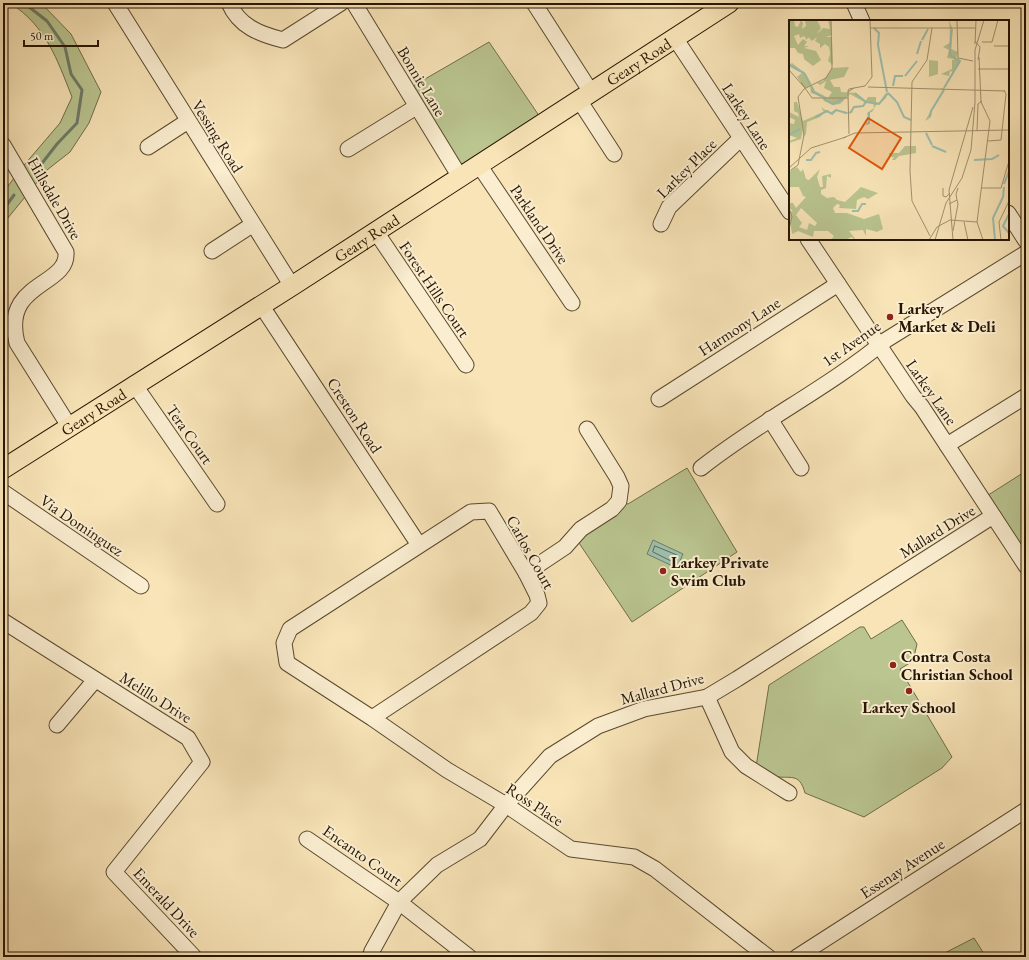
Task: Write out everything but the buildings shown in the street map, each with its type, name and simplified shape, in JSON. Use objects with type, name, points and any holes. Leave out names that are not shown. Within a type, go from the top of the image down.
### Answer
[{"type":"main road","name":"Geary Road","points":[[3,468],[134,384],[292,286],[729,3]]},
{"type":"street","name":"Vessing Road","points":[[115,3],[252,225],[292,286]]},
{"type":"street","points":[[229,3],[232,10],[245,26],[263,35],[283,40],[341,3]]},
{"type":"street","name":"Bonnie Lane","points":[[354,3],[460,177]]},
{"type":"street","points":[[534,3],[585,96],[614,154]]},
{"type":"street","points":[[854,3],[862,20]]},
{"type":"street","name":"Larkey Lane","points":[[675,38],[740,139],[789,211]]},
{"type":"street","points":[[348,149],[416,107]]},
{"type":"street","points":[[148,147],[188,121]]},
{"type":"street","name":"Larkey Place","points":[[661,224],[669,207],[740,139]]},
{"type":"street","name":"Hillsdale Drive","points":[[3,145],[66,252],[66,260],[63,269],[34,288],[21,302],[14,318],[14,331],[17,343],[70,426]]},
{"type":"street","name":"Parkland Drive","points":[[479,165],[572,303]]},
{"type":"street","points":[[1009,215],[1026,241]]},
{"type":"street","points":[[212,251],[252,225]]},
{"type":"street","name":"Forest Hills Court","points":[[376,232],[466,366]]},
{"type":"street","name":"Larkey Lane","points":[[809,240],[878,346],[947,445],[1026,566]]},
{"type":"street","name":"1st Avenue","points":[[701,468],[770,419],[868,355],[878,346],[1026,253]]},
{"type":"street","name":"Harmony Lane","points":[[659,399],[838,284]]},
{"type":"street","name":"Creston Road","points":[[261,305],[419,545]]},
{"type":"street","name":"Tera Court","points":[[134,384],[217,504]]},
{"type":"street","points":[[947,445],[1026,396]]},
{"type":"street","points":[[770,419],[801,468]]},
{"type":"street","points":[[526,573],[565,547],[581,530],[612,509],[619,501],[621,486],[618,477],[587,429]]},
{"type":"street","name":"Via Dominguez","points":[[3,492],[141,586]]},
{"type":"street","name":"Carlos Court","points":[[287,662],[284,643],[290,629],[471,512],[488,511],[526,573],[539,599],[538,603],[531,613],[372,718]]},
{"type":"street","name":"Mallard Drive","points":[[370,957],[399,902],[437,866],[480,839],[506,805],[550,756],[598,726],[644,709],[707,697],[993,516]]},
{"type":"street","name":"Melillo Drive","points":[[3,621],[188,738],[202,762],[114,872]]},
{"type":"street","name":"Ross Place","points":[[287,662],[447,770],[506,805],[571,849],[634,857],[655,868],[768,957]]},
{"type":"street","points":[[57,725],[95,680]]},
{"type":"street","points":[[707,697],[732,752],[746,766],[789,793]]},
{"type":"street","name":"Essenay Avenue","points":[[797,957],[1026,810]]},
{"type":"street","name":"Encanto Court","points":[[307,839],[399,902],[469,957]]},
{"type":"street","name":"Emerald Drive","points":[[114,872],[194,957]]},
{"type":"green space","points":[[10,3],[41,3],[71,34],[101,92],[89,123],[70,152],[47,170],[3,224],[3,193],[19,171],[60,123],[72,97],[49,44],[33,22]]},
{"type":"green space","points":[[489,42],[544,123],[460,177],[406,90]]},
{"type":"green space","points":[[687,468],[737,552],[632,622],[575,537],[619,501],[628,504]]},
{"type":"green space","points":[[1026,471],[1026,566],[982,499]]},
{"type":"green space","points":[[902,620],[917,644],[913,661],[900,669],[952,757],[942,768],[864,817],[805,793],[803,786],[797,779],[773,776],[756,767],[769,685],[860,627],[864,627],[871,639]]},
{"type":"green space","points":[[974,938],[986,957],[937,957]]},
{"type":"water","points":[[653,540],[683,554],[677,568],[647,554]]},
{"type":"waterway","points":[[24,3],[47,21],[65,47],[71,74],[82,90],[77,123],[57,144],[36,171]]},
{"type":"waterway","points":[[3,210],[14,195]]},
{"type":"place","name":"Larkey Market & Deli","points":[[890,317]]},
{"type":"place","name":"Larkey Private Swim Club","points":[[663,571]]},
{"type":"place","name":"Contra Costa Christian School","points":[[893,665]]},
{"type":"place","name":"Larkey School","points":[[909,691]]}]
